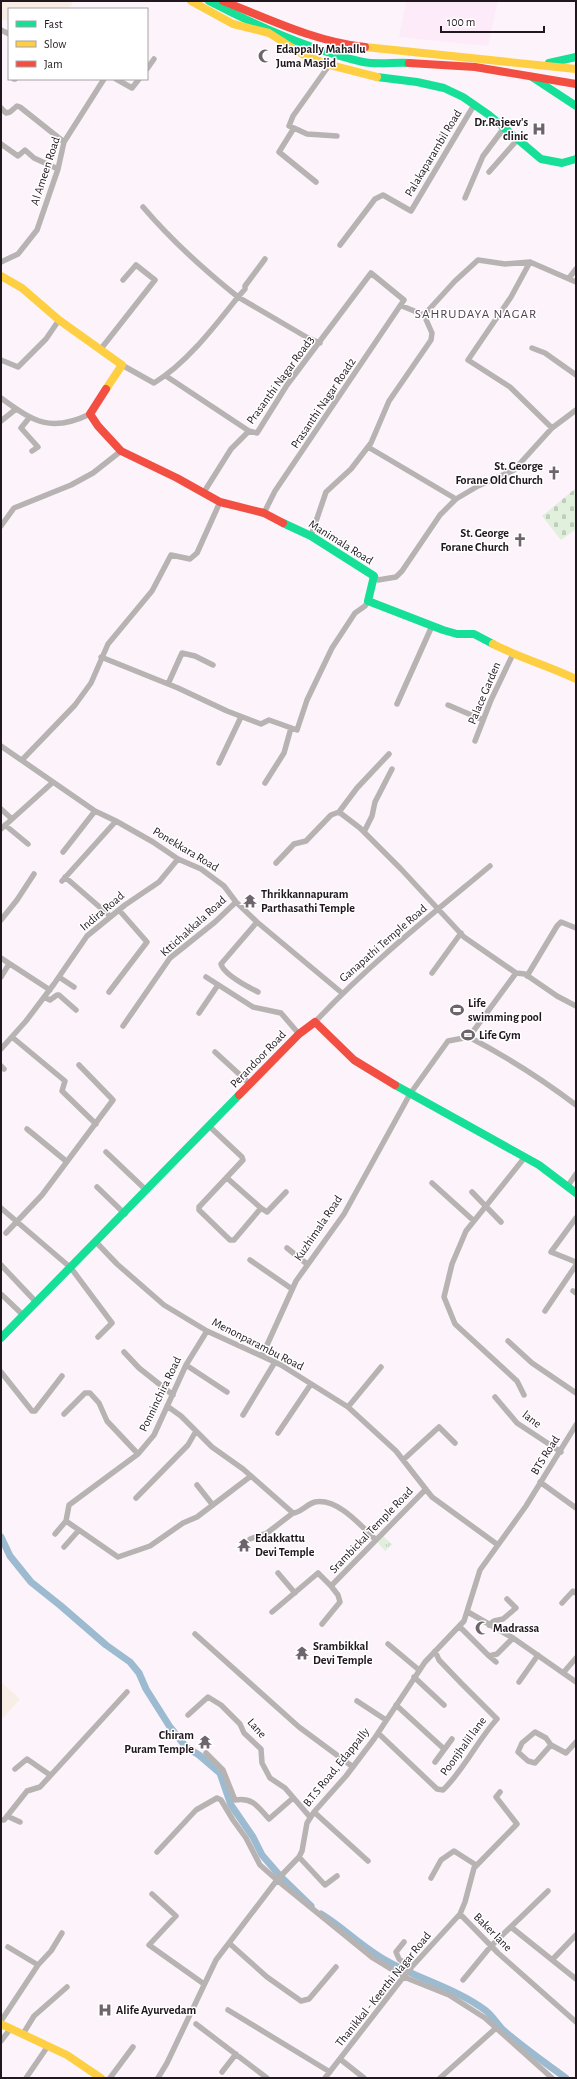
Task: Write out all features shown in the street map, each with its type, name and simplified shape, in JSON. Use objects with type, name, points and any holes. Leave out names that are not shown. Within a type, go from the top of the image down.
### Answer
[{"type":"main road","points":[[191,1],[233,24],[269,31],[302,54],[330,64],[373,77],[417,82],[444,88],[474,105],[541,158],[562,163],[576,159]]},
{"type":"main road","points":[[209,1],[269,31],[328,52],[364,62],[395,62],[475,67],[576,84]]},
{"type":"main road","points":[[223,1],[275,22],[342,45],[576,69]]},
{"type":"main road","points":[[531,64],[574,59],[576,57]]},
{"type":"main road","points":[[530,76],[576,106]]},
{"type":"main road","points":[[1,276],[22,288],[59,320],[122,365],[90,414]]},
{"type":"main road","name":"Manimala Road","points":[[90,414],[98,426],[120,451],[204,492],[220,502],[264,513],[311,536],[374,576],[368,601]]},
{"type":"main road","points":[[368,601],[457,634],[474,634],[513,654],[555,669],[576,679]]},
{"type":"main road","points":[[315,1022],[354,1060],[389,1083],[525,1157],[576,1193]]},
{"type":"main road","name":"Perandoor Road","points":[[1,1337],[125,1214],[146,1190],[299,1034],[315,1022]]},
{"type":"main road","points":[[1,2024],[67,2055],[90,2075],[101,2078]]},
{"type":"street","points":[[148,68],[154,59]]},
{"type":"street","points":[[330,64],[293,116],[289,126],[307,134],[337,136]]},
{"type":"street","name":"Al Ameen Road","points":[[1,262],[18,254],[37,230],[58,169],[64,142],[103,80]]},
{"type":"street","points":[[118,80],[132,88],[138,80]]},
{"type":"street","name":"Palakaparambil Road","points":[[340,245],[375,200],[383,195],[411,211],[474,105]]},
{"type":"street","points":[[1,108],[6,113],[10,112],[17,106],[20,107],[64,142]]},
{"type":"street","points":[[294,128],[279,152],[316,182]]},
{"type":"street","points":[[466,198],[483,156],[504,128]]},
{"type":"street","points":[[489,172],[518,139]]},
{"type":"street","points":[[1,144],[18,156],[25,150],[34,158],[58,169]]},
{"type":"street","points":[[143,207],[180,248],[205,271],[238,297],[308,338],[320,343]]},
{"type":"street","points":[[122,365],[154,383],[166,376],[219,322],[245,289],[245,286],[265,258]]},
{"type":"street","points":[[424,316],[455,281],[478,260],[505,264],[530,262],[576,282]]},
{"type":"street","points":[[530,262],[511,297],[468,360],[510,387],[552,428]]},
{"type":"street","points":[[100,350],[155,280],[136,265],[123,280]]},
{"type":"street","points":[[569,278],[576,269]]},
{"type":"street","name":"Prasanthi Nagar Road3","points":[[204,492],[231,449],[249,431],[257,433],[287,386],[371,273],[404,300],[402,306]]},
{"type":"street","points":[[311,536],[326,492],[351,469],[368,447],[389,401],[431,340],[432,333],[424,316],[402,306]]},
{"type":"street","name":"Prasanthi Nagar Road2","points":[[264,513],[276,491],[402,306]]},
{"type":"street","points":[[1,360],[18,368],[46,339],[59,320]]},
{"type":"street","points":[[532,348],[545,353],[576,375]]},
{"type":"street","points":[[166,376],[249,431]]},
{"type":"street","points":[[1,398],[29,418],[54,424],[74,422],[90,414]]},
{"type":"street","points":[[1,421],[16,409]]},
{"type":"street","points":[[374,576],[378,580],[386,580],[396,577],[402,571],[440,515],[456,499],[478,486],[514,470],[552,428],[576,410]]},
{"type":"street","points":[[29,418],[21,428],[38,447],[32,451]]},
{"type":"street","points":[[368,447],[456,499]]},
{"type":"street","points":[[1,526],[14,508],[76,482],[93,473],[120,451]]},
{"type":"street","points":[[22,760],[75,705],[91,683],[100,657],[108,644],[152,591],[171,555],[190,559],[197,553],[220,502]]},
{"type":"street","points":[[100,657],[168,684],[241,717],[261,724],[269,720],[297,730],[307,700],[329,654],[355,613],[365,606],[368,601]]},
{"type":"street","points":[[397,704],[432,626]]},
{"type":"street","points":[[168,684],[182,653],[195,656],[213,666]]},
{"type":"street","name":"Palace Garden","points":[[475,741],[513,654]]},
{"type":"street","points":[[448,705],[483,720]]},
{"type":"street","points":[[219,763],[241,717]]},
{"type":"street","points":[[265,783],[284,753],[291,728]]},
{"type":"street","name":"Ponekkara Road","points":[[1,746],[52,783],[95,811],[153,842],[178,859],[201,869],[224,886],[236,902],[257,922],[342,993]]},
{"type":"street","points":[[276,863],[294,844],[306,842],[331,815],[339,812],[357,788],[388,754]]},
{"type":"street","points":[[364,832],[372,816],[375,802],[392,769]]},
{"type":"street","points":[[28,844],[3,827],[52,783]]},
{"type":"street","points":[[1,809],[12,819]]},
{"type":"street","points":[[63,852],[95,811]]},
{"type":"street","points":[[339,812],[364,832],[460,933],[516,973],[527,976],[557,996],[576,1006]]},
{"type":"street","points":[[110,916],[64,879],[116,821]]},
{"type":"street","name":"Indira Road","points":[[1,1049],[50,990],[87,936],[110,916],[159,882],[178,859]]},
{"type":"street","name":"Ganapathi Temple Road","points":[[315,1022],[342,993],[438,909],[490,866]]},
{"type":"street","points":[[1,920],[17,900],[34,874]]},
{"type":"street","name":"Kttichakkala Road","points":[[123,1026],[170,958],[215,922],[236,902]]},
{"type":"street","points":[[109,992],[148,942],[119,910]]},
{"type":"street","points":[[257,922],[221,964],[222,968],[239,982],[258,992]]},
{"type":"street","points":[[527,976],[556,926],[561,922],[576,928]]},
{"type":"street","points":[[432,973],[460,933]]},
{"type":"street","points":[[1,958],[50,990]]},
{"type":"street","points":[[1,977],[9,964]]},
{"type":"street","points":[[516,973],[469,1037],[546,1082],[576,1105]]},
{"type":"street","points":[[59,977],[74,987]]},
{"type":"street","points":[[206,977],[253,1007],[281,1013],[299,1034]]},
{"type":"street","points":[[199,1013],[218,985]]},
{"type":"street","points":[[44,997],[50,1000],[59,995],[76,1010]]},
{"type":"street","points":[[12,1037],[66,1081],[62,1091],[96,1124]]},
{"type":"street","name":"Kuzhimala Road","points":[[262,1356],[292,1289],[307,1264],[344,1214],[410,1094],[448,1041],[469,1037]]},
{"type":"street","points":[[215,1052],[250,1084]]},
{"type":"street","points":[[6,1233],[42,1194],[113,1100],[79,1065]]},
{"type":"street","points":[[209,1126],[243,1158],[241,1163],[199,1207],[203,1216],[230,1240],[237,1238],[262,1208]]},
{"type":"street","points":[[27,1130],[66,1161]]},
{"type":"street","points":[[106,1152],[146,1190]]},
{"type":"street","points":[[524,1395],[517,1381],[455,1324],[444,1297],[452,1264],[466,1231],[525,1157]]},
{"type":"street","points":[[567,1187],[576,1174]]},
{"type":"street","points":[[227,1178],[267,1212],[286,1192]]},
{"type":"street","points":[[432,1183],[474,1221]]},
{"type":"street","points":[[97,1187],[125,1214]]},
{"type":"street","points":[[472,1192],[501,1222]]},
{"type":"street","points":[[1,1209],[71,1268],[112,1323],[98,1337]]},
{"type":"street","points":[[545,1311],[576,1264],[551,1252],[576,1218]]},
{"type":"street","name":"Menonparambu Road","points":[[96,1242],[117,1264],[164,1305],[207,1331],[275,1362],[348,1407],[396,1451],[432,1497],[498,1545]]},
{"type":"street","points":[[287,1248],[307,1264]]},
{"type":"street","points":[[250,1260],[292,1289]]},
{"type":"street","points":[[1,1265],[36,1302]]},
{"type":"street","points":[[2,1295],[23,1316]]},
{"type":"street","name":"Ponninchira Road","points":[[66,1521],[69,1505],[138,1454],[154,1435],[186,1365],[207,1331]]},
{"type":"street","points":[[508,1341],[532,1363],[576,1393]]},
{"type":"street","points":[[124,1352],[139,1368],[173,1395]]},
{"type":"street","points":[[243,1415],[275,1362]]},
{"type":"street","points":[[186,1365],[227,1392]]},
{"type":"street","points":[[348,1407],[381,1367]]},
{"type":"street","points":[[1,1372],[32,1411],[35,1411],[62,1376]]},
{"type":"street","points":[[278,1433],[311,1384]]},
{"type":"street","points":[[64,1414],[85,1393],[90,1393],[99,1403],[107,1421],[138,1454]]},
{"type":"street","name":"lane","points":[[495,1397],[517,1423],[561,1452]]},
{"type":"street","points":[[168,1406],[181,1416],[212,1447],[251,1476],[293,1513]]},
{"type":"street","points":[[403,1460],[439,1427],[455,1443]]},
{"type":"street","name":"BTS Road","points":[[532,1497],[540,1482],[576,1427]]},
{"type":"street","points":[[136,1498],[188,1445],[196,1431]]},
{"type":"street","points":[[55,1534],[66,1521],[118,1557],[150,1546],[169,1532],[197,1517],[212,1504],[251,1476]]},
{"type":"street","points":[[540,1482],[576,1508]]},
{"type":"street","points":[[197,1486],[212,1504]]},
{"type":"street","name":"Srambickal Temple Road","points":[[322,1624],[340,1602],[338,1595],[331,1586],[426,1489]]},
{"type":"street","name":"B.T.S Road, Edappally","points":[[158,2078],[167,2063],[216,1960],[277,1880],[299,1858],[310,1818],[314,1812],[353,1767],[378,1733],[419,1670],[435,1651],[460,1627],[468,1612],[473,1588],[480,1570],[532,1497]]},
{"type":"street","points":[[250,1539],[267,1533],[293,1513],[315,1502],[334,1505],[376,1540]]},
{"type":"street","points":[[64,1547],[79,1530]]},
{"type":"street","points":[[278,1573],[295,1593]]},
{"type":"street","points":[[272,1612],[318,1573],[331,1586]]},
{"type":"street","points":[[562,1603],[574,1591],[576,1593]]},
{"type":"street","points":[[489,1624],[503,1619],[516,1608],[507,1599]]},
{"type":"street","points":[[468,1612],[513,1638],[576,1682]]},
{"type":"street","points":[[460,1627],[496,1662]]},
{"type":"street","points":[[195,1634],[299,1727],[353,1767]]},
{"type":"street","points":[[489,1656],[497,1654],[513,1638]]},
{"type":"street","points":[[388,1644],[419,1670]]},
{"type":"street","name":"Poonjhalil lane","points":[[378,1733],[437,1789],[443,1790],[452,1782],[477,1743],[497,1719],[439,1660],[435,1651]]},
{"type":"street","points":[[519,1682],[538,1655]]},
{"type":"street","points":[[563,1673],[576,1658]]},
{"type":"street","points":[[414,1677],[444,1705]]},
{"type":"street","points":[[1,1820],[4,1820],[27,1791],[40,1787],[127,1692]]},
{"type":"street","name":"Lane","points":[[188,1715],[208,1697],[220,1705],[240,1724],[244,1733],[261,1749],[262,1763],[270,1778],[284,1788],[310,1818]]},
{"type":"street","points":[[357,1701],[386,1720]]},
{"type":"street","points":[[396,1705],[443,1748]]},
{"type":"street","points":[[551,1745],[535,1763],[528,1761],[518,1752],[522,1743],[535,1732],[546,1738],[551,1745],[566,1753],[576,1742]]},
{"type":"street","points":[[435,1762],[443,1748],[452,1739]]},
{"type":"street","points":[[206,1753],[223,1770],[235,1800],[246,1798],[254,1803],[269,1820],[293,1798]]},
{"type":"street","points":[[14,1769],[27,1759],[50,1775]]},
{"type":"street","name":"Baker lane","points":[[500,1792],[496,1797],[517,1824],[476,1865],[460,1914],[491,1946],[576,2022]]},
{"type":"street","points":[[157,1852],[196,1810],[217,1798],[221,1800],[246,1838],[260,1865],[277,1880],[373,1958],[404,1977],[449,1995],[485,2018],[552,2078]]},
{"type":"street","points":[[314,1812],[368,1861]]},
{"type":"street","points":[[7,1816],[20,1822]]},
{"type":"street","points":[[431,1878],[441,1860],[454,1851],[476,1865]]},
{"type":"street","points":[[299,1858],[325,1885],[337,1876]]},
{"type":"street","points":[[463,1980],[491,1946],[548,1891]]},
{"type":"street","points":[[152,1894],[176,1916],[149,1945],[204,1984]]},
{"type":"street","name":"Thanikkal - Keerthi Nagar Road","points":[[325,2078],[409,1970],[460,1914]]},
{"type":"street","points":[[511,1927],[576,1979]]},
{"type":"street","points":[[1,2021],[38,1965],[51,1951],[62,1933]]},
{"type":"street","points":[[552,1960],[576,1935]]},
{"type":"street","points":[[404,1942],[396,1952],[399,1959],[409,1970]]},
{"type":"street","points":[[229,1944],[267,1977],[303,2001],[308,1999],[336,1967]]},
{"type":"street","points":[[8,1947],[38,1965]]},
{"type":"street","points":[[23,2034],[34,2016],[67,1987]]},
{"type":"street","points":[[228,2010],[330,2072]]},
{"type":"street","points":[[196,2024],[267,2078]]},
{"type":"street","points":[[1,2040],[11,2028]]},
{"type":"street","points":[[440,2078],[496,2028]]},
{"type":"street","points":[[26,2078],[48,2046]]},
{"type":"street","points":[[110,2078],[133,2047]]},
{"type":"street","points":[[222,2072],[236,2054]]},
{"type":"street","points":[[340,2059],[364,2078]]},
{"type":"shaded area","points":[[1,1],[70,1],[73,3],[69,8],[8,8],[8,21],[1,19]]},
{"type":"shaded area","points":[[406,1],[498,1],[488,46],[399,37]]},
{"type":"shaded area","points":[[1,1682],[20,1699],[1,1720]]},
{"type":"green space","points":[[576,488],[576,529],[561,540],[542,516]]},
{"type":"green space","points":[[383,1536],[392,1544],[385,1551],[378,1543]]},
{"type":"waterway","points":[[1,1537],[10,1556],[31,1582],[106,1645],[130,1662],[139,1673],[146,1689],[170,1727],[186,1747],[199,1755],[220,1773],[231,1805],[253,1837],[262,1855],[281,1877],[311,1906]]},
{"type":"waterway","points":[[321,1914],[338,1925],[378,1956],[473,2002],[485,2010],[503,2030],[566,2078]]},
{"type":"traffic: fast","points":[[209,1],[265,28],[323,51],[368,63],[409,63]]},
{"type":"traffic: fast","points":[[549,63],[576,57]]},
{"type":"traffic: fast","points":[[377,77],[417,82],[444,88],[463,97],[489,115],[541,159],[562,163],[576,159]]},
{"type":"traffic: fast","points":[[532,77],[576,106]]},
{"type":"traffic: fast","points":[[283,523],[311,536],[374,576],[368,601],[443,630],[457,634],[474,634],[493,644]]},
{"type":"traffic: fast","points":[[395,1085],[539,1165],[576,1193]]},
{"type":"traffic: fast","points":[[1,1338],[239,1095]]},
{"type":"traffic: slow","points":[[191,1],[233,24],[269,33],[302,54],[326,64],[377,77]]},
{"type":"traffic: slow","points":[[365,47],[576,69]]},
{"type":"traffic: slow","points":[[1,276],[22,288],[59,320],[122,365],[106,389]]},
{"type":"traffic: slow","points":[[493,644],[576,679]]},
{"type":"traffic: slow","points":[[1,2024],[67,2055],[101,2078]]},
{"type":"traffic: jam","points":[[223,1],[311,35],[365,47]]},
{"type":"traffic: jam","points":[[409,63],[475,67],[576,84]]},
{"type":"traffic: jam","points":[[106,389],[90,414],[98,426],[121,451],[177,478],[220,502],[264,513],[283,523]]},
{"type":"traffic: jam","points":[[239,1095],[299,1034],[315,1022],[354,1060],[395,1085]]},
{"type":"place","name":"Edappally Mahallu Juma Masjid","points":[[265,56]]},
{"type":"place","name":"Dr.Rajeev's clinic","points":[[539,129]]},
{"type":"place","name":"St. George Forane Old Church","points":[[554,473]]},
{"type":"place","name":"St. George Forane Church","points":[[520,540]]},
{"type":"place","name":"Thrikkannapuram Parthasathi Temple","points":[[250,901]]},
{"type":"place","name":"Life swimming pool","points":[[457,1010]]},
{"type":"place","name":"Life Gym","points":[[468,1035]]},
{"type":"place","name":"Edakkattu Devi Temple","points":[[244,1545]]},
{"type":"place","name":"Madrassa","points":[[482,1628]]},
{"type":"place","name":"Srambikkal Devi Temple","points":[[302,1653]]},
{"type":"place","name":"Chiram Puram Temple","points":[[205,1742]]},
{"type":"place","name":"Alife Ayurvedam","points":[[105,2010]]},
{"type":"district","name":"SAHRUDAYA NAGAR","points":[[476,314]]}]
